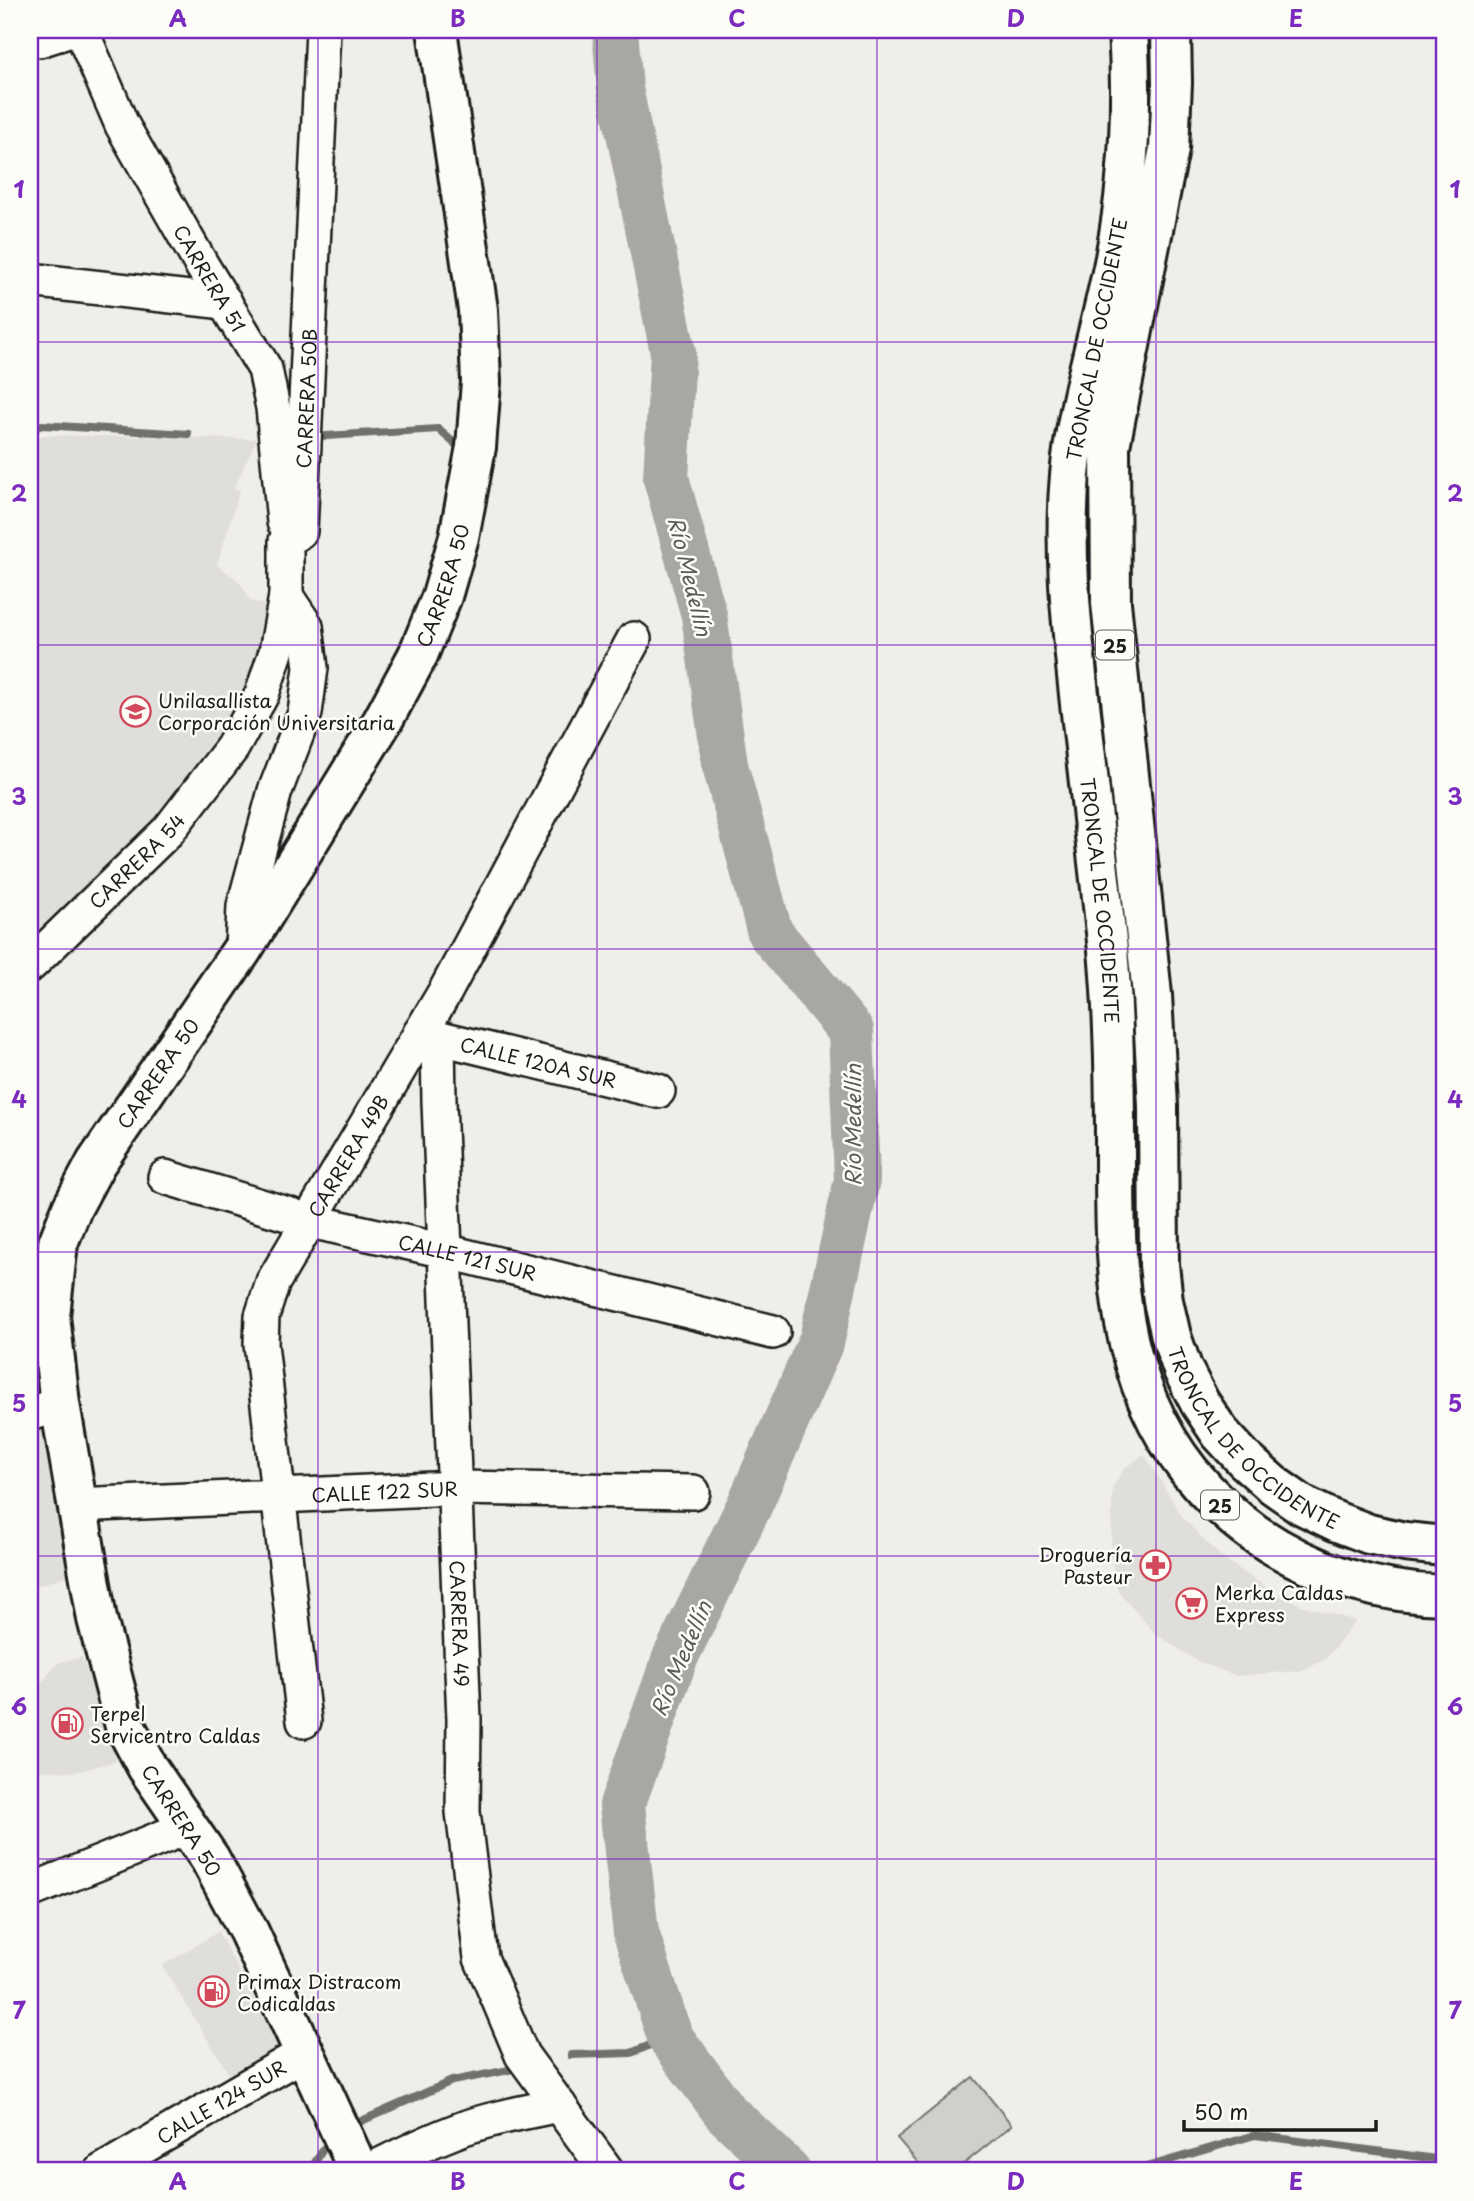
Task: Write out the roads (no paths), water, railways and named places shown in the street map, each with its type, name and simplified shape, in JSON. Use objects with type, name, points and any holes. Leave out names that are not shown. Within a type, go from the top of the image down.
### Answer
[{"type":"main road","name":"CARRERA 50","points":[[359,2165],[249,1932],[210,1859],[141,1758],[125,1726],[97,1619],[77,1505],[45,1409],[50,1316],[58,1243],[72,1208],[96,1163],[242,950],[382,722],[418,655],[442,596],[459,537],[476,447],[481,382],[478,310],[437,30]]},
{"type":"main road","name":"TRONCAL DE OCCIDENTE","points":[[1128,30],[1131,76],[1129,142],[1115,256],[1074,449],[1067,519],[1074,651],[1112,1000],[1115,1241],[1124,1324],[1132,1362],[1163,1433],[1181,1460],[1223,1508],[1273,1546],[1331,1574],[1391,1590],[1444,1595]]},
{"type":"main road","name":"TRONCAL DE OCCIDENTE","points":[[1171,30],[1169,149],[1110,446],[1111,603],[1139,857],[1155,1037],[1159,1265],[1163,1301],[1183,1370],[1200,1403],[1220,1433],[1272,1484],[1302,1505],[1369,1534],[1405,1542],[1444,1546]]},
{"type":"street","points":[[30,39],[39,40],[71,30]]},
{"type":"street","name":"CARRERA 51","points":[[81,30],[122,125],[201,264],[265,369],[273,408],[286,541]]},
{"type":"street","name":"CARRERA 50B","points":[[232,748],[262,694],[276,652],[286,596],[286,541],[300,531],[323,30]]},
{"type":"street","points":[[30,280],[225,302]]},
{"type":"street","points":[[242,950],[244,906],[275,791],[305,713],[311,668],[306,626],[286,596]]},
{"type":"street","name":"CARRERA 49B","points":[[304,1721],[261,1344],[262,1316],[273,1282],[429,1035],[446,989],[634,639]]},
{"type":"street","name":"CARRERA 54","points":[[30,965],[168,831],[232,748]]},
{"type":"street","name":"CALLE 120A SUR","points":[[429,1035],[658,1091]]},
{"type":"street","name":"CARRERA 49","points":[[429,1035],[444,1251],[455,1488],[464,1720],[463,1812],[481,1958],[522,2055],[607,2171]]},
{"type":"street","name":"CALLE 121 SUR","points":[[165,1177],[310,1221],[773,1332]]},
{"type":"street","name":"CALLE 122 SUR","points":[[77,1505],[455,1488],[693,1492]]},
{"type":"street","points":[[30,1891],[188,1827]]},
{"type":"street","name":"CALLE 124 SUR","points":[[102,2171],[306,2052]]},
{"type":"street","points":[[359,2165],[464,2128],[559,2105]]},
{"type":"waterway","name":"Río Medellín","points":[[615,30],[620,88],[673,352],[666,478],[704,615],[725,765],[770,933],[851,1031],[857,1180],[822,1339],[750,1504],[675,1658],[622,1805],[636,1933],[670,2037],[727,2114],[788,2171]]},
{"type":"waterway","points":[[30,430],[42,425],[188,434]]},
{"type":"waterway","points":[[326,436],[438,429],[462,450]]},
{"type":"waterway","points":[[571,2055],[631,2053],[670,2037]]},
{"type":"waterway","points":[[350,2129],[359,2122],[452,2081],[509,2070]]},
{"type":"waterway","points":[[1133,2171],[1255,2135],[1444,2160]]},
{"type":"waterway","points":[[310,2171],[323,2149],[334,2141]]},
{"type":"place","name":"Unilasallista Corporación Universitaria","points":[[135,711]]},
{"type":"place","name":"Droguería Pasteur","points":[[1155,1565]]},
{"type":"place","name":"Merka Caldas Express","points":[[1192,1603]]},
{"type":"place","name":"Terpel Servicentro Caldas","points":[[67,1724]]},
{"type":"place","name":"Primax Distracom Codicaldas","points":[[214,1992]]}]
